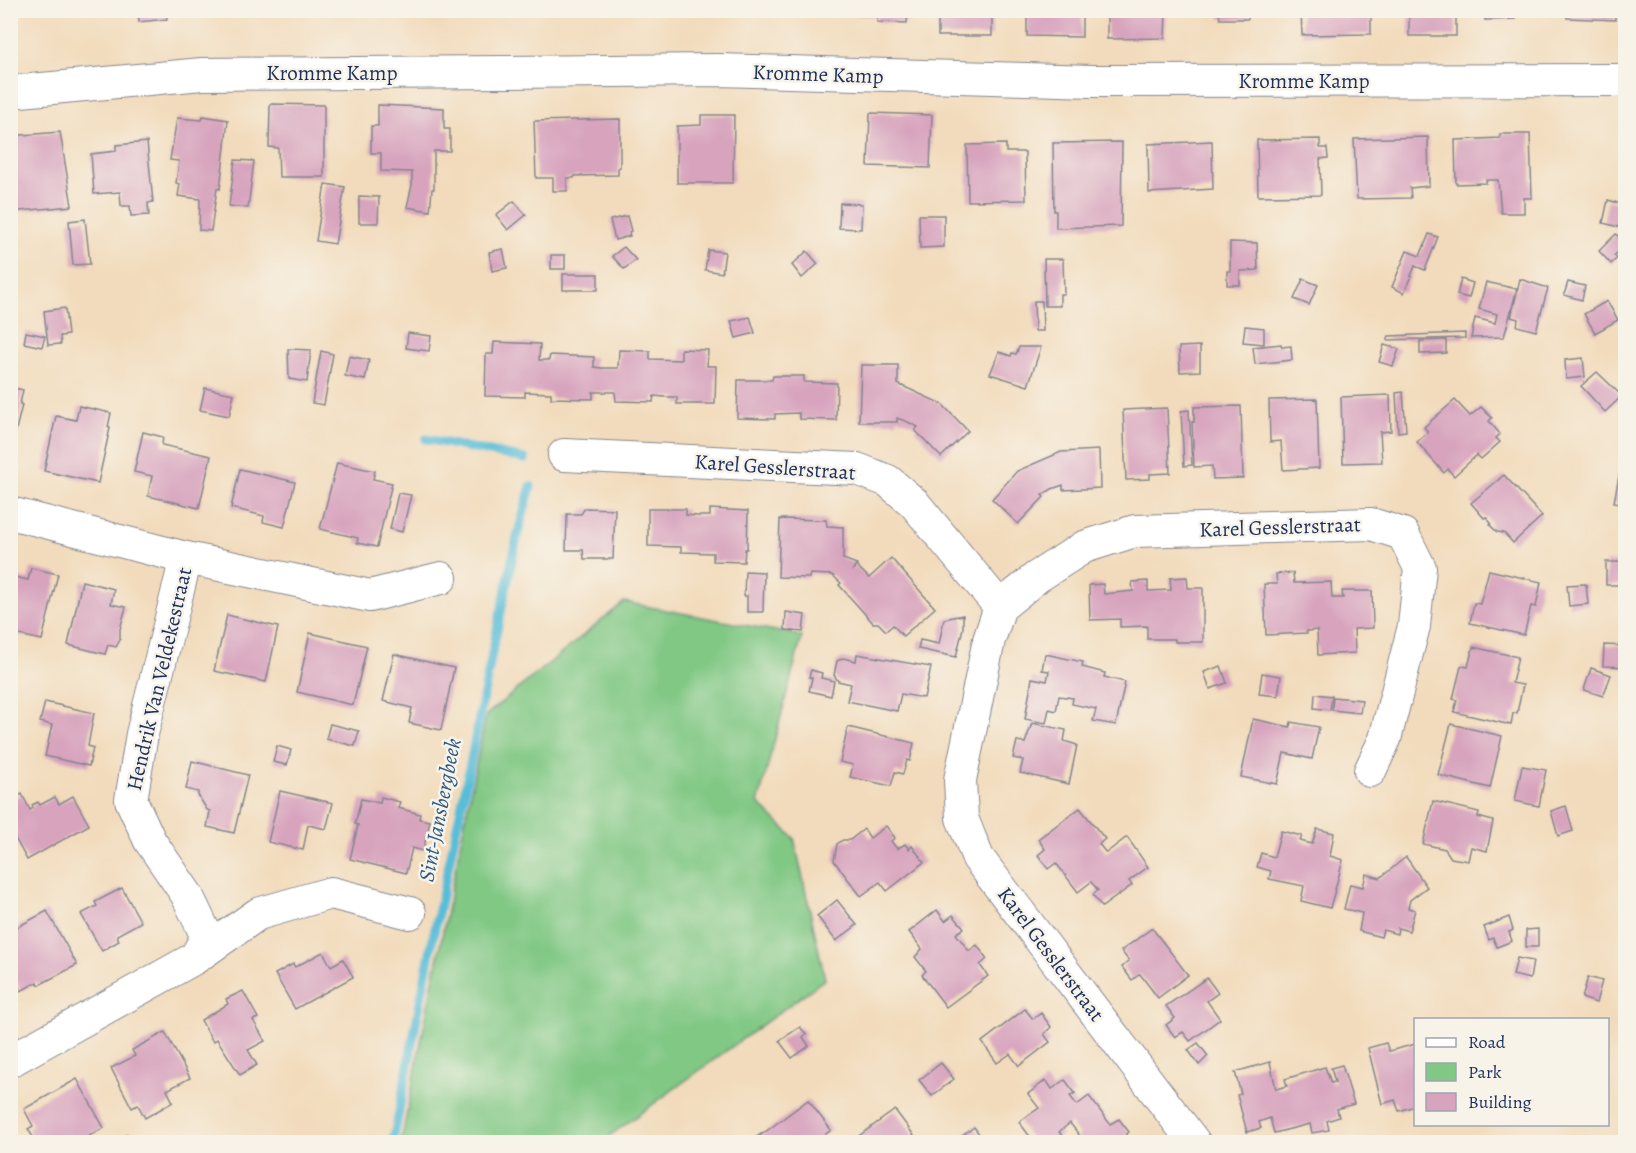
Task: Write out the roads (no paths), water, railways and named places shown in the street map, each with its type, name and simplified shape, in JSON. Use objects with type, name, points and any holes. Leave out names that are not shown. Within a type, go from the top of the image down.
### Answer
[{"type":"street","name":"Kromme Kamp","points":[[10,92],[202,74],[718,70],[1093,81],[1626,80]]},
{"type":"street","name":"Karel Gesslerstraat","points":[[564,455],[857,469],[888,481],[914,503],[1000,607]]},
{"type":"street","name":"Hendrik Van Veldekestraat","points":[[10,513],[186,558],[370,596],[441,578]]},
{"type":"street","name":"Karel Gesslerstraat","points":[[1194,1143],[978,858],[962,818],[960,780],[989,640],[1000,607],[1037,577],[1083,547],[1135,531],[1371,524],[1403,534],[1420,568],[1414,626],[1386,739],[1370,771]]},
{"type":"street","name":"Hendrik Van Veldekestraat","points":[[186,558],[142,734],[131,800],[150,841],[187,895],[207,937],[195,958]]},
{"type":"street","points":[[10,1061],[195,958],[258,914],[331,893],[410,914]]},
{"type":"waterway","name":"Sint-Jansbergbeek","points":[[426,439],[525,459]]},
{"type":"waterway","name":"Sint-Jansbergbeek","points":[[393,1142],[492,653],[518,533],[531,486]]}]
